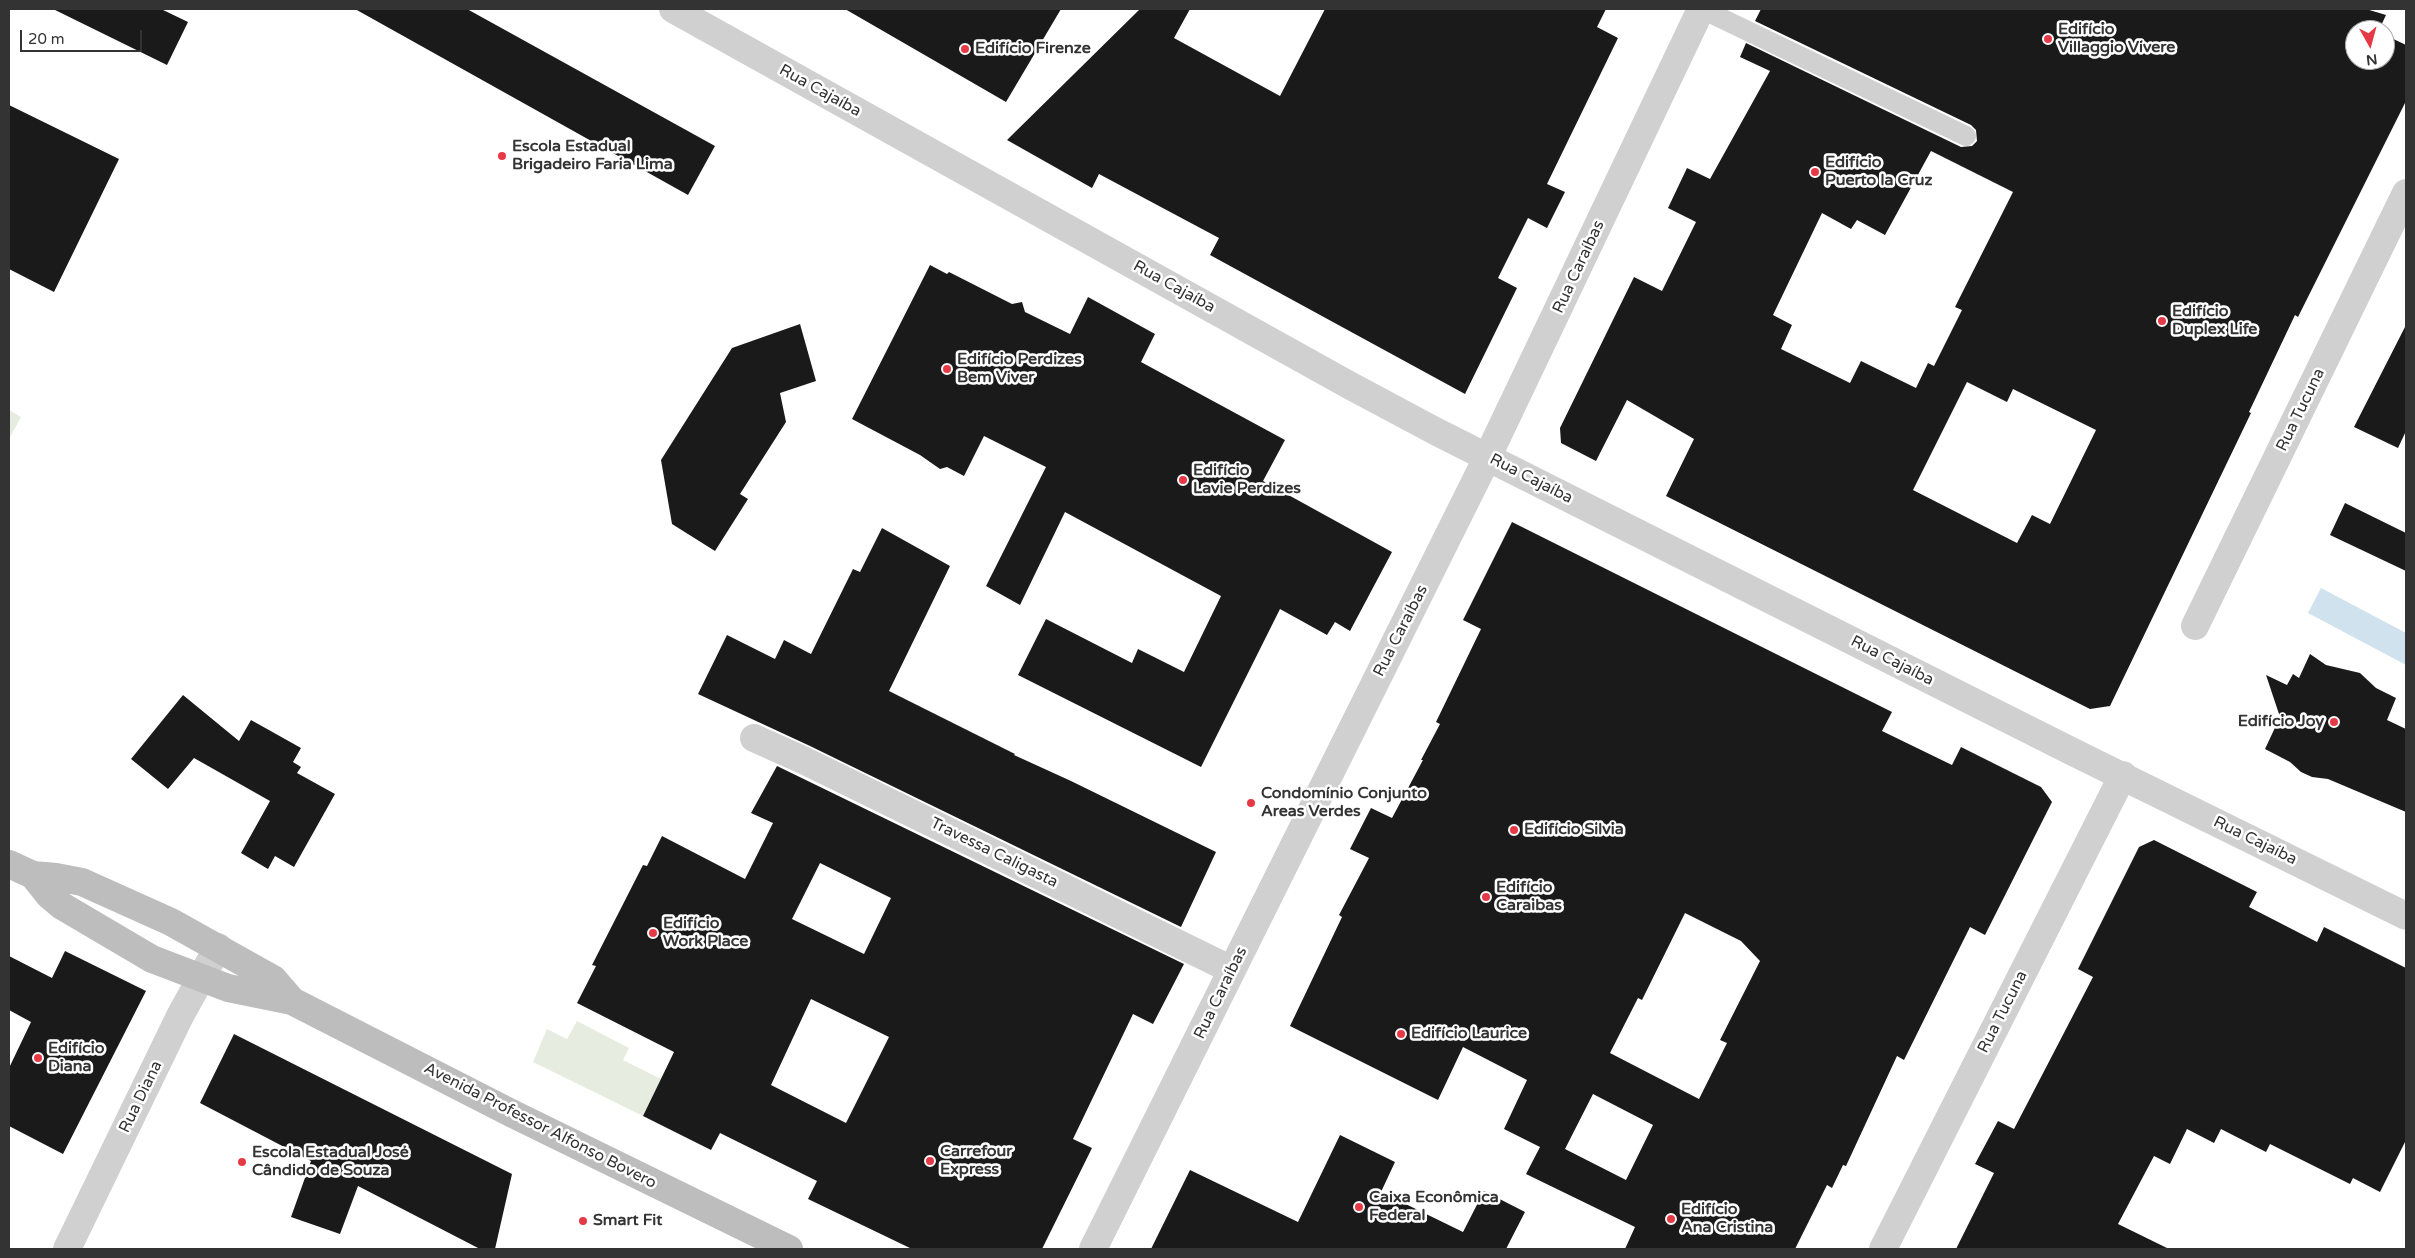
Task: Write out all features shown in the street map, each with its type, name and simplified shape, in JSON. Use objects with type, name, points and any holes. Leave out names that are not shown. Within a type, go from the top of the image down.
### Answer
[{"type":"main road","name":"Avenida Professor Alfonso Bovero","points":[[9,864],[33,876],[49,895],[62,906],[152,959],[228,988],[292,1001],[520,1118],[789,1249]]},
{"type":"main road","name":"Avenida Professor Alfonso Bovero","points":[[33,876],[56,877],[82,882],[171,922],[274,979],[292,1001]]},
{"type":"street","name":"Rua Caraíbas","points":[[1093,1249],[1487,458],[1702,9]]},
{"type":"street","name":"Rua Cajaíba","points":[[685,12],[1349,385],[1487,458],[2406,916]]},
{"type":"street","name":"Rua Tucuna","points":[[2195,626],[2406,193]]},
{"type":"street","name":"Travessa Caligasta","points":[[754,738],[803,760],[1232,970]]},
{"type":"street","name":"Rua Tucuna","points":[[1883,1249],[2123,775]]},
{"type":"street","name":"Rua Diana","points":[[67,1249],[180,1016],[218,947]]},
{"type":"lane","points":[[1702,9],[1966,136]]},
{"type":"shaded area","points":[[9,410],[21,417],[9,439]]},
{"type":"shaded area","points":[[577,1021],[629,1048],[623,1060],[661,1079],[643,1116],[533,1062],[547,1029],[567,1039]]},
{"type":"water","points":[[2321,588],[2406,633],[2406,665],[2308,613]]},
{"type":"building","points":[[53,9],[161,9],[188,22],[167,65]]},
{"type":"building","points":[[355,9],[467,9],[715,146],[688,195]]},
{"type":"building","name":"Edifício Firenze","points":[[845,9],[1061,9],[1006,102]]},
{"type":"building","points":[[1140,9],[1190,9],[1174,38],[1280,96],[1325,9],[1606,9],[1597,27],[1618,38],[1547,184],[1565,192],[1547,228],[1528,218],[1498,278],[1517,288],[1465,394],[1210,255],[1219,238],[1099,174],[1092,188],[1007,140]]},
{"type":"building","points":[[1761,9],[2366,9],[2386,15],[2384,20],[2345,20],[2345,70],[2395,70],[2395,40],[2406,45],[2406,101],[2298,317],[2295,315],[2249,412],[2251,413],[2110,706],[2090,709],[1666,496],[1694,439],[1627,400],[1596,461],[1561,443],[1560,428],[1634,277],[1662,291],[1696,222],[1668,208],[1687,168],[1710,179],[1770,71],[1740,57],[1746,43],[1961,147],[1972,146],[1977,141],[1976,130],[1971,125],[1755,21]],"holes":[[[1931,151],[2013,192],[1955,307],[1962,310],[1934,366],[1928,363],[1916,388],[1861,361],[1850,383],[1781,349],[1792,325],[1773,315],[1822,213],[1851,229],[1857,220],[1885,235]],[[1967,382],[2007,402],[2013,389],[2096,430],[2050,524],[2032,515],[2017,543],[1913,490]]]},
{"type":"building","points":[[9,105],[119,159],[54,292],[9,269]]},
{"type":"building","points":[[930,265],[947,274],[949,272],[1012,304],[1022,302],[1025,312],[1070,334],[1088,297],[1155,334],[1141,362],[1285,440],[1263,481],[1392,552],[1350,631],[1335,622],[1327,635],[1280,609],[1201,767],[1018,675],[1046,619],[1132,663],[1138,649],[1184,672],[1221,596],[1065,512],[1020,605],[986,586],[1046,467],[984,436],[964,476],[947,467],[940,469],[920,455],[852,419]]},
{"type":"building","points":[[800,324],[816,381],[780,393],[786,422],[740,494],[748,499],[715,551],[672,524],[661,460],[732,348]]},
{"type":"building","points":[[2406,325],[2406,431],[2398,448],[2354,427]]},
{"type":"building","points":[[2345,503],[2406,533],[2406,571],[2330,535]]},
{"type":"building","points":[[1512,522],[1892,712],[1882,731],[1952,765],[1961,747],[2041,787],[2052,802],[1985,935],[1970,927],[1904,1060],[1897,1056],[1846,1166],[1843,1165],[1832,1188],[1827,1185],[1795,1249],[1625,1249],[1635,1227],[1526,1174],[1540,1147],[1504,1129],[1527,1080],[1463,1047],[1438,1100],[1290,1026],[1342,917],[1339,915],[1369,858],[1350,849],[1371,808],[1392,818],[1440,724],[1436,722],[1481,629],[1463,620]],"holes":[[[1685,913],[1741,941],[1760,961],[1720,1040],[1727,1043],[1699,1099],[1610,1053],[1638,998],[1642,1000]],[[1593,1094],[1653,1125],[1626,1180],[1565,1149]]]},
{"type":"building","points":[[882,528],[950,566],[889,691],[1014,755],[1216,852],[1181,927],[810,746],[698,694],[727,635],[775,659],[784,640],[811,654],[853,569],[860,572]]},
{"type":"building","name":"Edifício Joy","points":[[2310,654],[2326,665],[2360,673],[2376,688],[2396,698],[2387,720],[2406,729],[2406,812],[2328,779],[2312,777],[2301,772],[2290,762],[2265,749],[2280,717],[2266,675],[2287,685],[2293,674],[2299,678]]},
{"type":"building","points":[[183,695],[239,741],[251,720],[301,748],[293,762],[301,767],[297,773],[335,794],[294,867],[275,856],[268,869],[241,853],[270,801],[194,758],[168,789],[131,759]]},
{"type":"building","points":[[777,766],[1184,964],[1153,1024],[1133,1014],[1073,1139],[1092,1148],[1042,1249],[912,1249],[808,1199],[817,1181],[720,1133],[711,1150],[643,1116],[674,1052],[577,1003],[596,966],[592,965],[643,865],[647,866],[662,836],[745,879],[773,823],[751,813]],"holes":[[[820,863],[891,898],[864,954],[792,919]],[[811,999],[889,1037],[846,1123],[771,1085]]]},
{"type":"building","points":[[2154,840],[2257,892],[2249,907],[2317,942],[2324,927],[2406,968],[2406,1140],[2380,1192],[2353,1178],[2350,1184],[2270,1144],[2266,1152],[2221,1129],[2214,1143],[2187,1129],[2170,1164],[2154,1156],[2118,1224],[2169,1249],[1956,1249],[1994,1173],[1975,1164],[1998,1121],[2014,1129],[2093,977],[2078,969],[2139,847]]},
{"type":"building","name":"Edifício Diana","points":[[65,951],[146,991],[63,1154],[9,1126],[9,1068],[31,1022],[9,1010],[9,956],[52,978]]},
{"type":"building","points":[[234,1034],[512,1174],[495,1249],[480,1249],[358,1186],[340,1234],[291,1217],[311,1161],[200,1103]]},
{"type":"building","points":[[1340,1135],[1395,1162],[1381,1192],[1463,1232],[1484,1191],[1525,1212],[1506,1249],[1151,1249],[1190,1170],[1298,1222]]},
{"type":"place","name":"Edifício Villaggio Vivere","points":[[2048,39]]},
{"type":"place","name":"Edifício Firenze","points":[[965,49]]},
{"type":"place","name":"Escola Estadual Brigadeiro Faria Lima","points":[[502,156]]},
{"type":"place","name":"Edifício Puerto la Cruz","points":[[1815,172]]},
{"type":"place","name":"Edifício Duplex Life","points":[[2162,321]]},
{"type":"place","name":"Edifício Perdizes Bem Viver","points":[[947,369]]},
{"type":"place","name":"Edifício Lavie Perdizes","points":[[1183,480]]},
{"type":"place","name":"Edifício Joy","points":[[2334,722]]},
{"type":"place","name":"Condomínio Conjunto Areas Verdes","points":[[1251,803]]},
{"type":"place","name":"Edifício Silvia","points":[[1514,830]]},
{"type":"place","name":"Edifício Caraibas","points":[[1486,897]]},
{"type":"place","name":"Edifício Work Place","points":[[653,933]]},
{"type":"place","name":"Edifício Laurice","points":[[1401,1034]]},
{"type":"place","name":"Edifício Diana","points":[[38,1058]]},
{"type":"place","name":"Carrefour Express","points":[[930,1161]]},
{"type":"place","name":"Escola Estadual José Cândido de Souza","points":[[242,1162]]},
{"type":"place","name":"Caixa Econômica Federal","points":[[1359,1207]]},
{"type":"place","name":"Edifício Ana Cristina","points":[[1671,1219]]},
{"type":"place","name":"Smart Fit","points":[[583,1221]]}]
